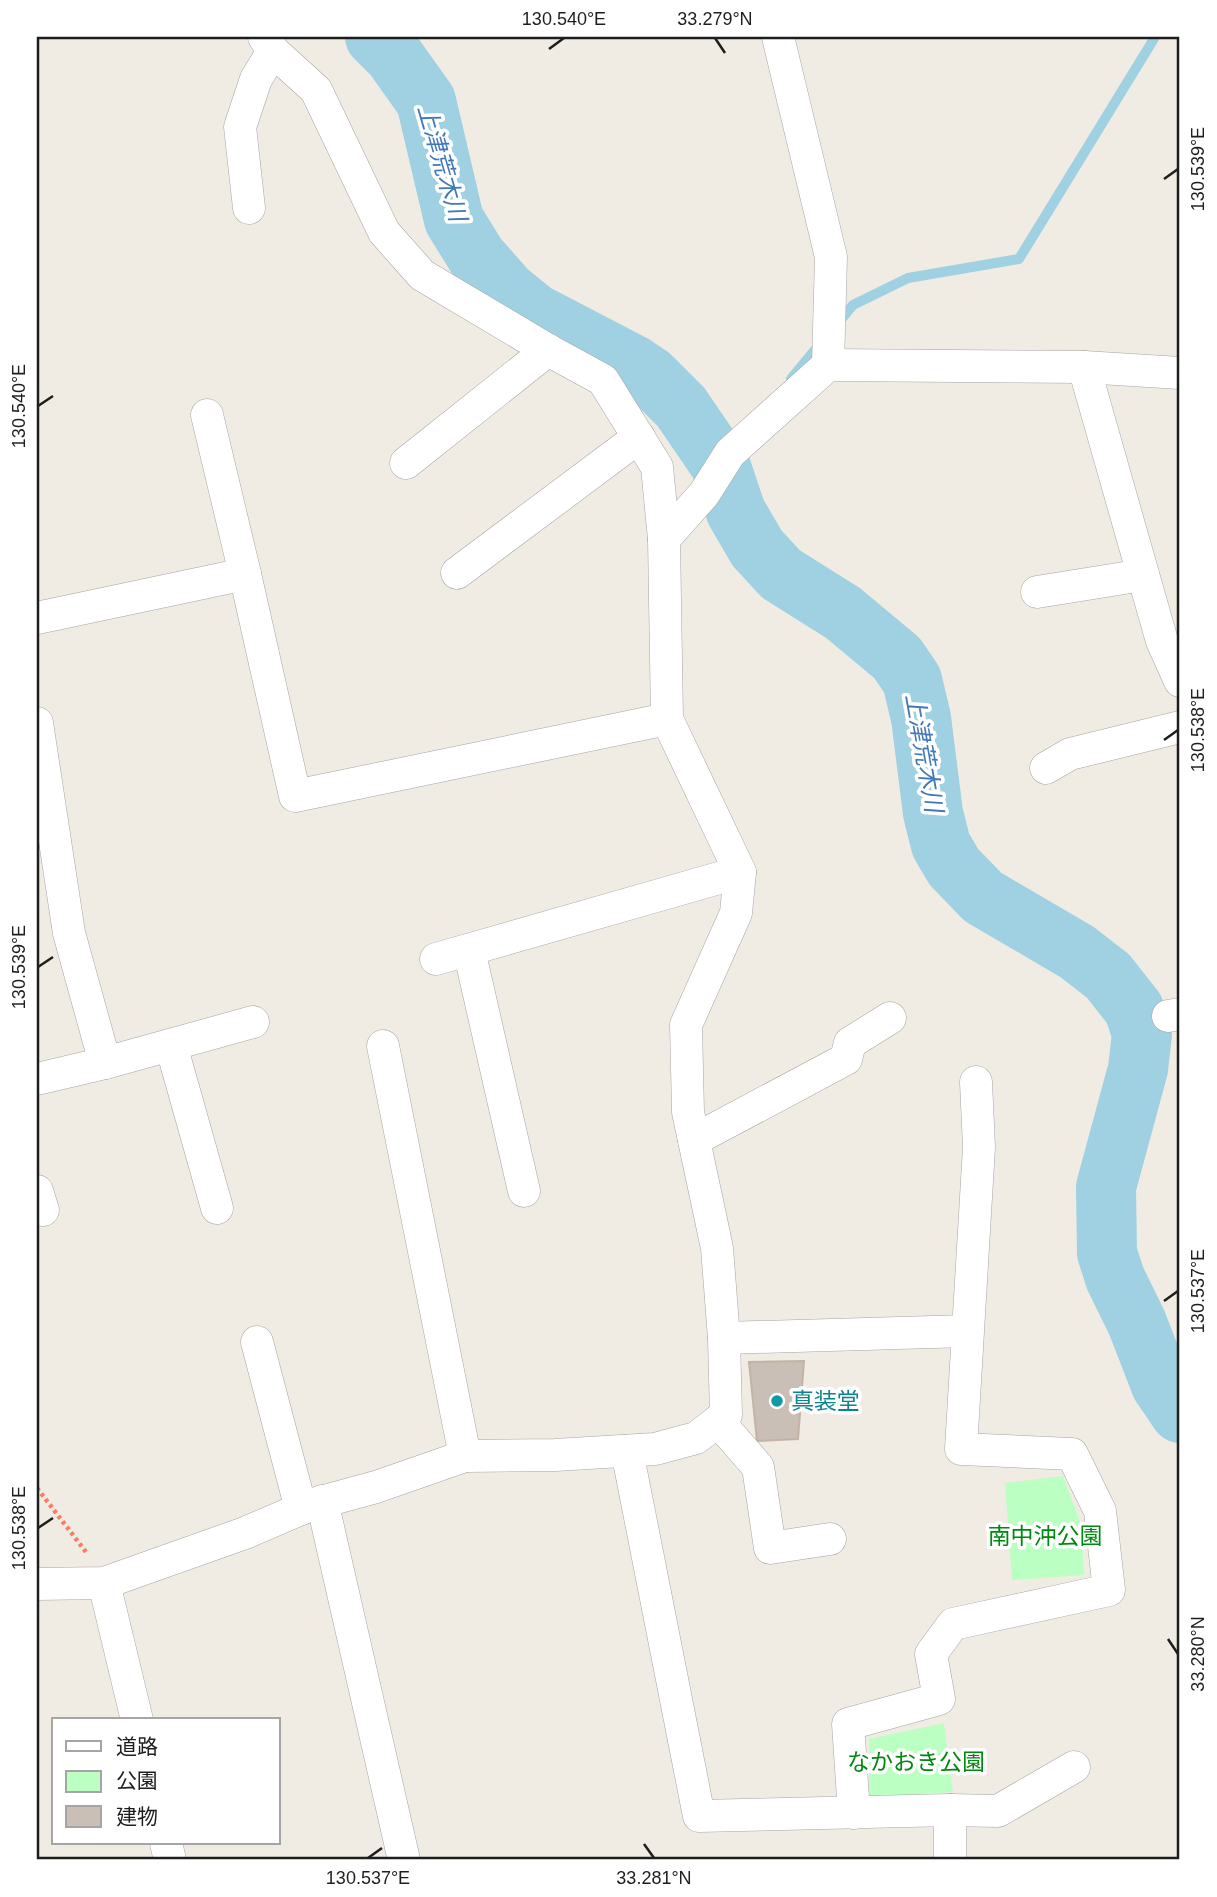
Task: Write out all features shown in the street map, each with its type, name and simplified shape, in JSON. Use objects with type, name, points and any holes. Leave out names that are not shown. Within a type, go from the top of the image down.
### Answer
[{"type":"street","points":[[778,37],[831,257],[828,365]]},
{"type":"street","points":[[37,1584],[104,1583],[245,1533],[311,1505],[376,1487],[465,1456],[555,1455],[655,1449],[696,1438],[726,1415],[724,1338],[717,1248],[688,1112],[686,1026],[736,913],[740,872],[667,719],[664,539],[657,467],[603,380],[422,275],[384,232],[316,90],[269,44],[240,127],[249,208]]},
{"type":"street","points":[[406,463],[548,350]]},
{"type":"street","points":[[664,539],[704,494],[730,453],[828,365],[1084,367],[1180,373]]},
{"type":"street","points":[[1084,367],[1162,641],[1180,681]]},
{"type":"street","points":[[207,415],[295,796],[667,719]]},
{"type":"street","points":[[457,573],[639,438]]},
{"type":"street","points":[[37,618],[245,574]]},
{"type":"street","points":[[1037,592],[1143,575]]},
{"type":"street","points":[[37,723],[69,933],[105,1063]]},
{"type":"street","points":[[1046,768],[1070,754],[1180,727]]},
{"type":"street","points":[[436,959],[740,872]]},
{"type":"street","points":[[469,950],[524,1191]]},
{"type":"street","points":[[694,1140],[846,1059],[850,1043],[890,1018]]},
{"type":"street","points":[[37,1079],[253,1022]]},
{"type":"street","points":[[171,1045],[217,1208]]},
{"type":"street","points":[[383,1046],[465,1456]]},
{"type":"street","points":[[854,1813],[848,1724],[939,1699],[931,1654],[953,1624],[1109,1590],[1100,1511],[1072,1454],[961,1449],[979,1147],[976,1082]]},
{"type":"street","points":[[724,1338],[967,1331]]},
{"type":"street","points":[[257,1342],[311,1505],[404,1860]]},
{"type":"street","points":[[718,1421],[758,1467],[771,1548],[830,1539]]},
{"type":"street","points":[[627,1451],[699,1816],[998,1811],[1074,1767]]},
{"type":"street","points":[[104,1583],[137,1718]]},
{"type":"street","points":[[950,1810],[950,1860]]},
{"type":"path","points":[[37,1488],[85,1549],[104,1583]]},
{"type":"green space","name":"南中沖公園","points":[[1063,1476],[1081,1524],[1084,1575],[1012,1580],[1005,1483]]},
{"type":"green space","name":"なかおき公園","points":[[944,1723],[953,1792],[869,1797],[869,1739]]},
{"type":"building","name":"真装堂","points":[[804,1361],[798,1439],[757,1441],[749,1362]]},
{"type":"waterway","name":"上津荒木川","points":[[375,37],[394,56],[426,101],[454,220],[477,257],[507,291],[534,313],[632,364],[650,376],[681,407],[720,464],[736,512],[757,548],[781,574],[843,613],[897,658],[912,680],[921,718],[933,813],[941,845],[954,867],[983,897],[1077,952],[1108,976],[1134,1009],[1142,1034],[1138,1069],[1106,1187],[1107,1253],[1161,1385],[1180,1413]]},
{"type":"waterway","points":[[838,323],[853,305],[908,278],[1019,259],[1155,37]]},
{"type":"waterway","points":[[791,379],[819,345]]},
{"type":"place","name":"真装堂","points":[[777,1401]]}]
